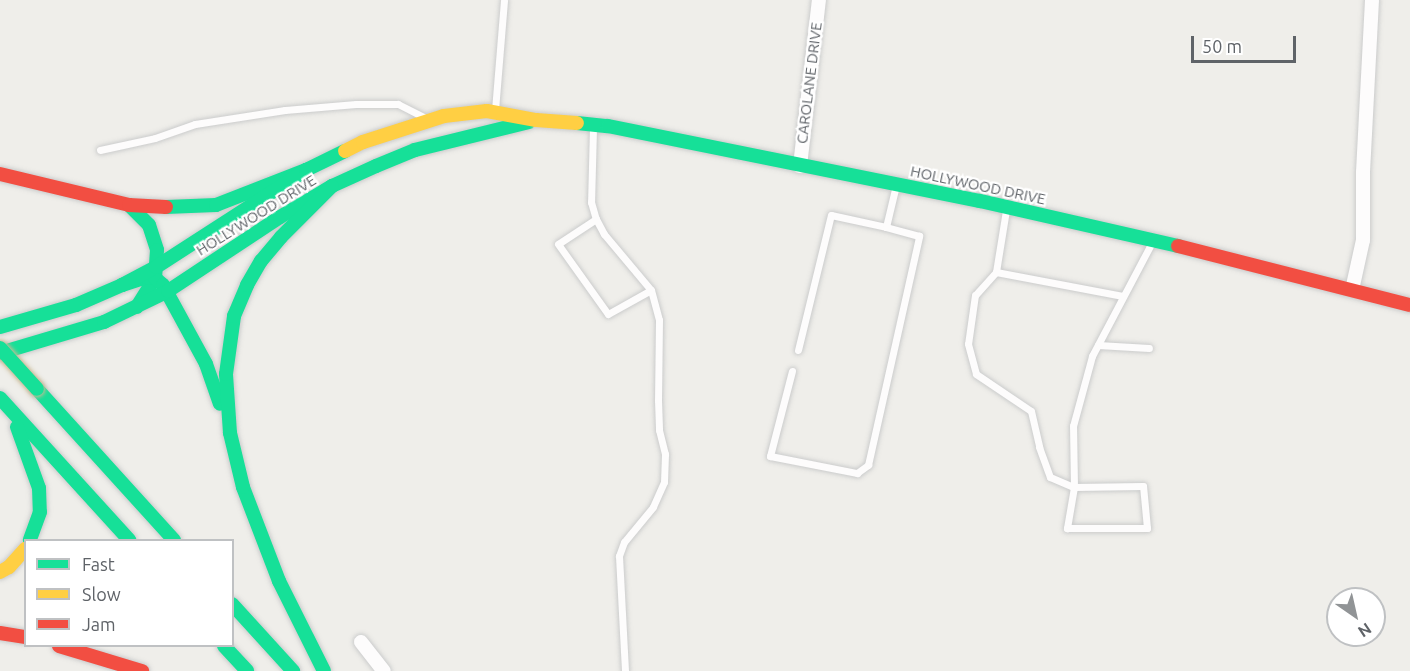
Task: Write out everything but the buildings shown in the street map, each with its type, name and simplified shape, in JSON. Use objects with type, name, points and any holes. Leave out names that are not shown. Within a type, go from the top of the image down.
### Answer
[{"type":"main road","name":"HOLLYWOOD DRIVE","points":[[156,273],[306,170],[363,142],[429,120],[476,112],[495,112],[536,120],[593,125],[1006,207],[1153,240],[1410,305]]},
{"type":"main road","name":"HOLLYWOOD DRIVE","points":[[0,353],[56,338],[137,307],[168,291],[280,217],[332,186],[415,150],[536,120]]},
{"type":"main road","points":[[0,174],[129,205],[190,208],[216,205],[306,170]]},
{"type":"main road","points":[[230,433],[226,374],[234,316],[247,285],[261,261],[281,237],[332,186]]},
{"type":"main road","points":[[129,205],[149,225],[155,237],[156,273],[137,307]]},
{"type":"main road","points":[[0,327],[76,305],[156,273]]},
{"type":"main road","points":[[156,273],[168,291],[206,364],[230,433],[243,488],[258,529],[279,581],[324,671]]},
{"type":"main road","points":[[0,348],[173,539]]},
{"type":"main road","points":[[0,398],[128,539]]},
{"type":"main road","points":[[10,410],[39,488],[40,512],[30,539]]},
{"type":"main road","points":[[0,572],[9,567],[24,550]]},
{"type":"main road","points":[[234,606],[293,671]]},
{"type":"main road","points":[[0,633],[24,638]]},
{"type":"main road","points":[[65,647],[142,671]]},
{"type":"main road","points":[[226,647],[248,671]]},
{"type":"street","name":"CAROLANE DRIVE","points":[[800,166],[819,0]]},
{"type":"street","points":[[1352,290],[1363,240],[1363,172],[1372,0]]},
{"type":"street","points":[[361,642],[384,671]]},
{"type":"lane","points":[[495,112],[504,0]]},
{"type":"lane","points":[[100,150],[155,138],[195,124],[285,110],[356,104],[398,104],[429,120]]},
{"type":"lane","points":[[593,125],[591,202],[596,219],[604,234],[651,290],[659,320],[658,400],[660,430],[665,454],[664,482],[653,507],[624,542],[619,556],[625,671]]},
{"type":"lane","points":[[886,227],[896,185]]},
{"type":"lane","points":[[1006,207],[996,272],[975,295],[968,344],[976,374],[1031,411],[1039,447],[1050,477],[1074,487],[1143,486],[1147,528],[1067,528],[1074,487],[1073,426],[1092,356],[1153,240]]},
{"type":"lane","points":[[792,371],[770,456],[857,473],[868,465],[919,236],[831,215],[798,350]]},
{"type":"lane","points":[[596,219],[558,244],[608,314],[651,290]]},
{"type":"lane","points":[[996,272],[1123,296]]},
{"type":"lane","points":[[1098,345],[1149,348]]},
{"type":"traffic: fast","points":[[0,353],[104,322],[168,291],[280,217],[332,186],[376,166],[415,150],[529,122]]},
{"type":"traffic: fast","points":[[577,123],[608,126],[980,201],[1178,246]]},
{"type":"traffic: fast","points":[[0,327],[76,305],[122,285],[156,267],[306,170],[345,151]]},
{"type":"traffic: fast","points":[[166,207],[216,205],[306,170]]},
{"type":"traffic: fast","points":[[324,671],[279,581],[243,487],[230,433],[226,374],[234,316],[247,285],[261,261],[281,237],[332,186]]},
{"type":"traffic: fast","points":[[129,205],[149,225],[157,250],[155,278],[137,307]]},
{"type":"traffic: fast","points":[[122,285],[146,277],[155,278],[163,285],[206,364],[220,404]]},
{"type":"traffic: fast","points":[[0,348],[37,389]]},
{"type":"traffic: fast","points":[[37,389],[173,539]]},
{"type":"traffic: fast","points":[[0,398],[128,539]]},
{"type":"traffic: fast","points":[[17,427],[39,488],[40,512],[30,539]]},
{"type":"traffic: fast","points":[[234,606],[293,671]]},
{"type":"traffic: fast","points":[[225,647],[247,671]]},
{"type":"traffic: slow","points":[[345,151],[363,142],[444,116],[487,111],[536,120],[577,123]]},
{"type":"traffic: slow","points":[[0,572],[9,567],[24,550]]},
{"type":"traffic: jam","points":[[0,174],[129,205],[166,207]]},
{"type":"traffic: jam","points":[[1178,246],[1410,305]]},
{"type":"traffic: jam","points":[[0,633],[24,637]]},
{"type":"traffic: jam","points":[[62,647],[142,671]]}]
